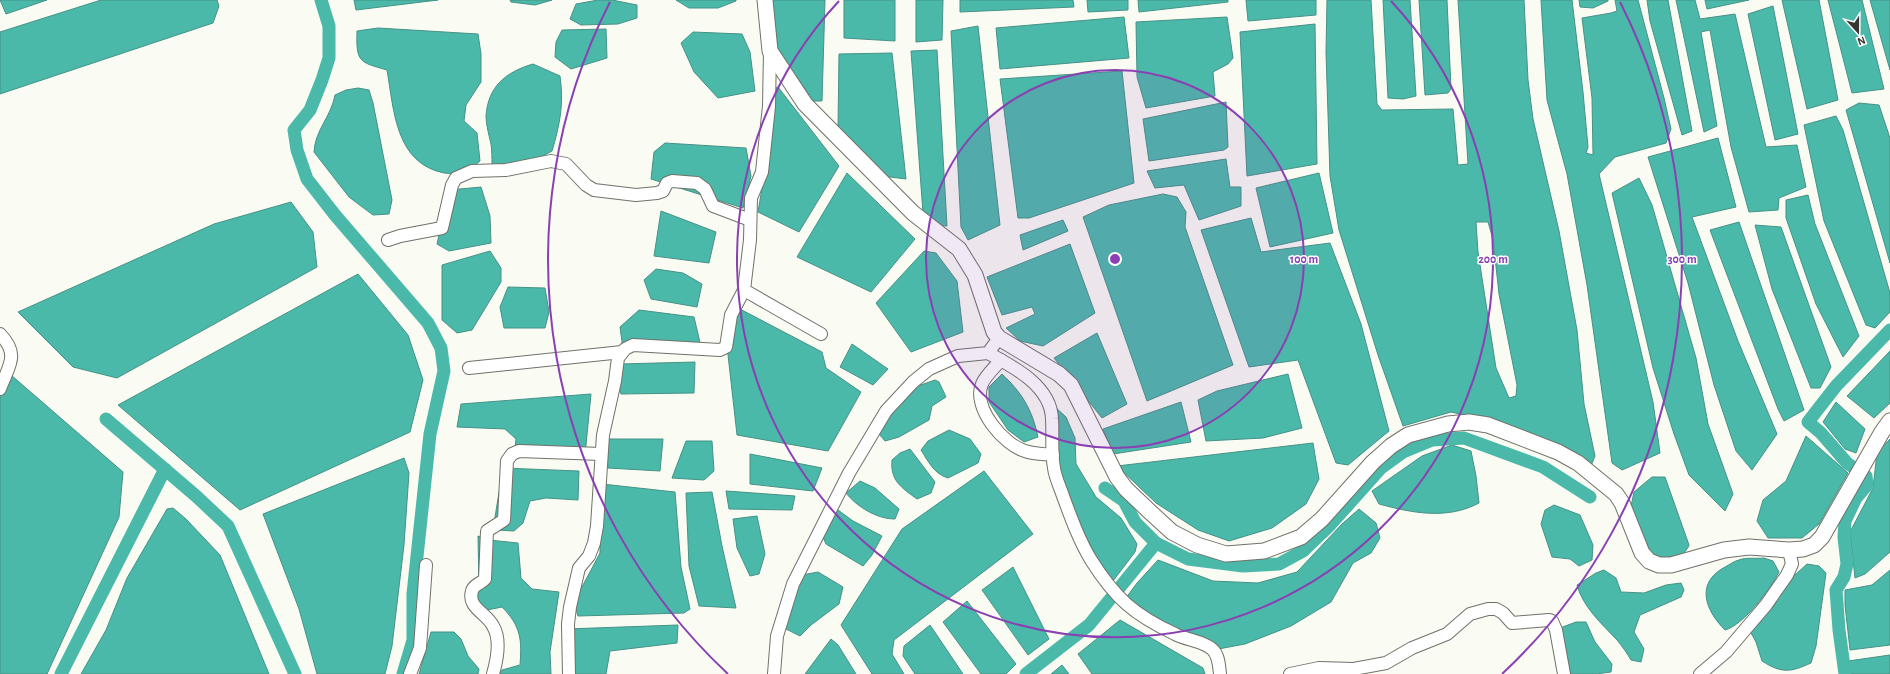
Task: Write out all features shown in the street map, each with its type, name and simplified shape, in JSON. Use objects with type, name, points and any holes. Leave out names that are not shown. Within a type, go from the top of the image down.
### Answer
[{"type":"street","points":[[569,674],[568,624],[570,607],[579,568],[588,556],[594,544],[597,526],[603,435],[615,381],[618,358],[625,349],[637,344],[722,350],[726,347],[731,315],[744,290],[750,240],[750,198],[761,177],[769,106],[770,51],[765,0]]},
{"type":"street","points":[[770,51],[805,104],[913,213],[959,249],[975,275],[994,332],[1000,338],[1060,374],[1071,385],[1117,477],[1126,489],[1172,532],[1197,545],[1226,554],[1264,551],[1301,537],[1322,520],[1373,462],[1391,446],[1408,435],[1448,424],[1469,422],[1488,425],[1558,452],[1578,464],[1616,494],[1622,503],[1642,553],[1649,561],[1659,565],[1671,565],[1724,550],[1749,547],[1789,550],[1803,549],[1814,545],[1822,537],[1882,432],[1890,421]]},
{"type":"street","points":[[388,240],[400,236],[442,228],[452,185],[456,178],[461,174],[472,171],[506,170],[551,161],[566,164],[586,185],[594,190],[636,195],[653,194],[660,192],[667,183],[672,181],[697,183],[705,189],[713,206],[750,220]]},
{"type":"street","points":[[744,290],[821,334]]},
{"type":"street","points":[[0,334],[9,344],[12,353],[0,389]]},
{"type":"street","points":[[988,353],[1000,338]]},
{"type":"street","points":[[469,368],[622,352]]},
{"type":"street","points":[[774,674],[777,636],[793,584],[849,474],[886,411],[913,382],[929,369],[958,356],[988,353],[1027,376],[1041,390],[1052,418],[1054,469],[1073,524],[1087,554],[1106,584],[1124,603],[1147,621],[1212,649],[1218,658],[1220,674]]},
{"type":"street","points":[[1001,360],[982,384],[980,399],[986,417],[1008,443],[1025,451],[1053,455]]},
{"type":"street","points":[[493,674],[498,648],[496,634],[493,626],[473,605],[471,593],[473,588],[485,579],[487,532],[504,520],[507,461],[512,454],[519,451],[601,454]]},
{"type":"street","points":[[1700,674],[1726,652],[1743,634],[1783,581],[1792,564],[1789,550]]},
{"type":"street","points":[[410,674],[420,648],[426,565]]},
{"type":"street","points":[[1290,674],[1319,668],[1354,670],[1386,663],[1412,648],[1447,634],[1470,614],[1488,609],[1496,609],[1503,613],[1512,623],[1552,621],[1556,630],[1564,674]]},
{"type":"water","points":[[0,0],[47,0],[6,14]]},
{"type":"water","points":[[101,0],[217,0],[219,6],[213,23],[0,94],[0,32]]},
{"type":"water","points":[[354,0],[438,0],[356,10]]},
{"type":"water","points":[[510,0],[552,0],[535,5],[511,2]]},
{"type":"water","points":[[598,0],[612,0],[637,5],[637,18],[618,24],[581,25],[570,19],[576,4]]},
{"type":"water","points":[[676,0],[736,1],[718,8],[689,8]]},
{"type":"water","points":[[769,0],[825,0],[822,101],[813,101],[774,44]]},
{"type":"water","points":[[844,0],[895,0],[895,41],[844,38]]},
{"type":"water","points":[[916,0],[943,0],[942,40],[916,42]]},
{"type":"water","points":[[960,0],[1073,0],[1074,7],[960,12]]},
{"type":"water","points":[[1087,0],[1128,0],[1128,10],[1088,12]]},
{"type":"water","points":[[1138,0],[1228,0],[1228,2],[1139,12]]},
{"type":"water","points":[[1246,0],[1316,0],[1316,15],[1248,21]]},
{"type":"water","points":[[1327,0],[1371,0],[1377,104],[1382,110],[1453,109],[1458,165],[1468,164],[1458,0],[1524,0],[1528,80],[1533,119],[1559,231],[1577,330],[1584,404],[1595,456],[1591,466],[1581,456],[1528,432],[1491,421],[1451,412],[1403,426],[1378,355],[1339,230],[1330,176],[1326,52]],"holes":[[[1476,222],[1488,222],[1493,239],[1499,294],[1517,385],[1516,396],[1509,398],[1496,368],[1478,252]]]},
{"type":"water","points":[[1383,0],[1410,0],[1416,96],[1403,99],[1388,98]]},
{"type":"water","points":[[1419,0],[1447,0],[1451,89],[1448,93],[1425,95]]},
{"type":"water","points":[[1541,0],[1572,0],[1583,92],[1588,147],[1586,153],[1593,155],[1592,98],[1582,18],[1617,11],[1615,0],[1638,0],[1671,129],[1666,143],[1615,157],[1599,174],[1653,402],[1660,453],[1622,470],[1612,463],[1587,285],[1567,174],[1547,100]]},
{"type":"water","points":[[1579,0],[1608,1],[1593,8],[1580,7]]},
{"type":"water","points":[[1647,0],[1668,0],[1692,131],[1682,135],[1650,21]]},
{"type":"water","points":[[1676,0],[1695,0],[1700,19],[1735,14],[1766,147],[1797,145],[1806,187],[1779,198],[1778,210],[1749,212],[1731,147],[1710,30],[1701,32],[1717,126],[1704,132]]},
{"type":"water","points":[[1705,0],[1749,0],[1707,9]]},
{"type":"water","points":[[1782,0],[1819,0],[1838,100],[1807,109]]},
{"type":"water","points":[[1828,0],[1862,0],[1884,89],[1852,93]]},
{"type":"water","points":[[1870,0],[1890,0],[1890,70]]},
{"type":"water","points":[[1773,6],[1798,134],[1775,140],[1748,14]]},
{"type":"water","points":[[1124,17],[1129,58],[1000,69],[996,28]]},
{"type":"water","points":[[1227,17],[1233,58],[1228,64],[1213,72],[1215,96],[1146,108],[1137,77],[1136,22]]},
{"type":"water","points":[[1315,24],[1317,164],[1247,176],[1240,32]]},
{"type":"water","points":[[978,26],[1000,225],[968,240],[961,227],[951,31]]},
{"type":"water","points":[[378,28],[478,34],[481,54],[481,82],[466,105],[464,121],[477,133],[480,161],[476,164],[459,172],[444,173],[428,167],[415,158],[406,147],[395,118],[387,70],[365,62],[361,59],[357,49],[357,31]]},
{"type":"water","points":[[606,29],[607,58],[571,69],[555,57],[556,42],[562,30]]},
{"type":"water","points":[[693,32],[742,34],[750,52],[755,91],[718,98],[694,72],[681,43]]},
{"type":"water","points":[[937,50],[947,226],[935,225],[923,213],[911,51]]},
{"type":"water","points":[[892,53],[906,179],[882,176],[838,127],[839,54]]},
{"type":"water","points":[[533,64],[560,76],[562,96],[557,132],[552,151],[530,163],[492,165],[486,116],[490,96],[500,82],[507,76],[523,67]]},
{"type":"water","points":[[1122,71],[1134,183],[1029,218],[1018,218],[1000,79]]},
{"type":"water","points":[[778,87],[839,166],[799,232],[758,212],[774,116],[774,89]]},
{"type":"water","points":[[358,88],[369,90],[373,103],[392,200],[389,214],[373,215],[349,197],[314,152],[317,137],[333,103],[335,95],[346,90]]},
{"type":"water","points":[[1226,102],[1228,147],[1224,150],[1149,161],[1143,119]]},
{"type":"water","points":[[1859,103],[1879,105],[1890,138],[1890,263],[1846,110]]},
{"type":"water","points":[[1836,116],[1843,130],[1890,293],[1890,312],[1875,328],[1866,325],[1824,221],[1804,125]]},
{"type":"water","points":[[1718,138],[1736,207],[1692,217],[1738,341],[1777,434],[1752,470],[1736,451],[1714,385],[1688,283],[1648,157]]},
{"type":"water","points":[[665,143],[746,148],[751,176],[743,208],[651,179],[654,152]]},
{"type":"water","points":[[1226,159],[1230,187],[1241,187],[1241,206],[1199,220],[1184,185],[1155,188],[1147,171]]},
{"type":"water","points":[[847,173],[915,239],[871,292],[797,257]]},
{"type":"water","points":[[1319,173],[1333,233],[1270,247],[1256,188]]},
{"type":"water","points":[[1639,178],[1652,205],[1696,358],[1708,424],[1733,494],[1725,511],[1689,475],[1653,368],[1612,193]]},
{"type":"water","points":[[481,187],[490,216],[491,243],[449,251],[437,244],[449,190]]},
{"type":"water","points":[[1163,194],[1177,197],[1186,212],[1185,227],[1233,365],[1147,401],[1083,217],[1109,205]]},
{"type":"water","points":[[1808,195],[1815,224],[1859,336],[1843,357],[1816,304],[1786,218],[1786,200]]},
{"type":"water","points":[[291,202],[313,232],[317,267],[117,378],[73,367],[18,312],[214,224]]},
{"type":"water","points":[[661,211],[716,232],[709,263],[654,256]]},
{"type":"water","points":[[1251,218],[1261,252],[1330,243],[1361,324],[1389,431],[1348,465],[1336,463],[1298,360],[1249,367],[1201,230]]},
{"type":"water","points":[[1063,220],[1068,231],[1023,250],[1020,235]]},
{"type":"water","points":[[1739,222],[1804,410],[1784,421],[1778,409],[1710,230]]},
{"type":"water","points":[[1755,225],[1781,227],[1831,367],[1820,388],[1811,388],[1772,289]]},
{"type":"water","points":[[1070,244],[1095,313],[1043,346],[1020,341],[1006,328],[1035,314],[1032,307],[1002,315],[987,277]]},
{"type":"water","points":[[490,251],[501,268],[501,282],[472,330],[457,333],[442,320],[442,265]]},
{"type":"water","points":[[924,251],[936,253],[957,281],[963,332],[911,352],[876,303]]},
{"type":"water","points":[[656,269],[683,273],[702,284],[697,307],[651,299],[644,280]]},
{"type":"water","points":[[358,274],[408,335],[423,380],[410,432],[240,510],[118,405]]},
{"type":"water","points":[[508,287],[545,288],[549,312],[545,328],[504,328],[500,307]]},
{"type":"water","points":[[738,308],[822,352],[826,368],[861,392],[828,451],[737,435],[726,337]]},
{"type":"water","points":[[639,310],[694,317],[702,351],[623,349],[620,327]]},
{"type":"water","points":[[1097,333],[1127,404],[1102,418],[1054,358]]},
{"type":"water","points":[[852,344],[888,369],[873,385],[840,367]]},
{"type":"water","points":[[1890,351],[1890,403],[1874,418],[1847,396]]},
{"type":"water","points":[[695,362],[694,393],[621,394],[618,383],[620,364]]},
{"type":"water","points":[[1002,374],[1021,395],[1025,402],[1033,418],[1038,437],[1024,442],[1008,430],[989,402],[989,387]]},
{"type":"water","points":[[1288,374],[1302,428],[1263,438],[1206,441],[1198,400],[1217,391]]},
{"type":"water","points":[[11,375],[123,472],[119,517],[47,674],[0,674],[0,398]]},
{"type":"water","points":[[935,380],[939,382],[946,397],[932,406],[929,420],[899,437],[885,441],[879,434],[885,419],[918,386]]},
{"type":"water","points":[[591,394],[585,455],[514,457],[516,439],[505,429],[457,427],[461,404]]},
{"type":"water","points":[[1042,395],[1066,417],[1075,438],[1076,464],[1096,497],[1121,518],[1137,544],[1135,552],[1110,585],[1060,498]]},
{"type":"water","points":[[1181,402],[1191,442],[1113,454],[1103,429]]},
{"type":"water","points":[[1836,402],[1865,429],[1856,453],[1845,449],[1823,422]]},
{"type":"water","points":[[949,430],[970,439],[981,454],[978,463],[948,478],[935,470],[921,450],[928,441]]},
{"type":"water","points":[[1806,436],[1848,473],[1819,524],[1802,538],[1768,538],[1757,521],[1763,500],[1786,481]]},
{"type":"water","points":[[605,439],[663,439],[660,471],[608,468]]},
{"type":"water","points":[[1890,439],[1890,552],[1865,574],[1855,578],[1850,532],[1873,488],[1877,453]]},
{"type":"water","points":[[686,441],[712,441],[714,471],[704,480],[672,478]]},
{"type":"water","points":[[1313,443],[1319,479],[1306,504],[1272,528],[1229,541],[1198,530],[1156,503],[1117,466]]},
{"type":"water","points":[[1452,445],[1471,451],[1479,503],[1455,512],[1442,513],[1417,512],[1379,504],[1372,491],[1422,456]]},
{"type":"water","points":[[910,449],[935,482],[931,493],[917,499],[898,483],[895,479],[892,467],[892,460],[900,453]]},
{"type":"water","points":[[750,454],[822,468],[813,491],[750,484]]},
{"type":"water","points":[[404,458],[409,473],[404,545],[392,646],[385,674],[317,674],[299,609],[263,514]]},
{"type":"water","points":[[503,468],[579,471],[578,500],[546,498],[530,501],[523,523],[514,531],[496,530],[495,517]]},
{"type":"water","points":[[984,471],[1033,534],[894,640],[892,654],[904,674],[872,674],[841,625],[902,529]]},
{"type":"water","points":[[1652,477],[1665,477],[1689,545],[1681,555],[1673,559],[1665,559],[1654,556],[1646,551],[1630,511],[1634,492]]},
{"type":"water","points":[[860,481],[875,488],[899,509],[895,519],[881,517],[868,511],[856,503],[846,493]]},
{"type":"water","points":[[602,484],[675,492],[681,567],[690,609],[684,613],[578,616],[574,602],[600,553],[600,494]]},
{"type":"water","points":[[726,491],[795,496],[792,510],[729,509]]},
{"type":"water","points":[[712,492],[736,608],[699,606],[689,566],[686,493]]},
{"type":"water","points":[[1554,505],[1580,515],[1593,545],[1592,560],[1579,566],[1570,559],[1552,557],[1541,524],[1545,510]]},
{"type":"water","points":[[173,508],[186,519],[220,555],[269,674],[81,674],[106,630],[127,578],[167,509]]},
{"type":"water","points":[[1359,509],[1376,523],[1380,538],[1371,553],[1353,563],[1331,602],[1291,626],[1245,644],[1213,650],[1123,602],[1137,583],[1158,560],[1213,581],[1258,583],[1297,572],[1342,524]]},
{"type":"water","points":[[838,510],[853,521],[882,536],[872,555],[863,566],[826,544],[822,535]]},
{"type":"water","points":[[757,516],[765,554],[759,574],[750,576],[737,548],[733,519]]},
{"type":"water","points":[[478,536],[489,540],[518,543],[521,578],[532,589],[559,592],[550,652],[551,674],[500,674],[502,670],[520,665],[521,648],[519,634],[517,627],[502,607],[487,610],[468,597],[479,591]]},
{"type":"water","points":[[1764,558],[1773,561],[1779,572],[1756,606],[1740,621],[1725,630],[1712,614],[1708,605],[1706,597],[1710,581],[1716,573],[1735,561]]},
{"type":"water","points":[[1807,564],[1819,566],[1826,573],[1816,646],[1811,663],[1792,670],[1781,670],[1762,661],[1756,642],[1750,631],[1774,606],[1785,584]]},
{"type":"water","points":[[1013,567],[1049,639],[1028,655],[982,590]]},
{"type":"water","points":[[1604,570],[1616,578],[1621,592],[1644,593],[1666,585],[1681,583],[1684,590],[1681,597],[1640,615],[1634,632],[1644,649],[1641,662],[1631,660],[1617,640],[1588,608],[1580,593],[1577,585],[1596,573]]},
{"type":"water","points":[[1890,570],[1890,645],[1850,650],[1845,605],[1845,590],[1872,585]]},
{"type":"water","points":[[818,572],[843,587],[839,604],[811,625],[800,636],[782,627],[802,575]]},
{"type":"water","points":[[967,601],[1016,664],[1006,674],[981,674],[943,622]]},
{"type":"water","points":[[1120,620],[1203,668],[1205,674],[1092,674],[1078,654]]},
{"type":"water","points":[[1576,622],[1586,622],[1595,642],[1612,664],[1611,672],[1596,674],[1559,674],[1560,628]]},
{"type":"water","points":[[678,625],[677,643],[610,651],[606,674],[566,674],[566,629]]},
{"type":"water","points":[[930,625],[963,674],[915,674],[903,656],[904,646]]},
{"type":"water","points":[[431,632],[454,632],[461,639],[468,656],[479,669],[478,674],[419,674]]},
{"type":"water","points":[[831,639],[838,645],[856,674],[805,674]]},
{"type":"water","points":[[1890,655],[1890,674],[1851,674],[1848,661]]},
{"type":"water","points":[[1062,665],[1069,674],[1051,674]]},
{"type":"waterway","points":[[321,0],[329,26],[329,58],[310,110],[294,130],[297,150],[307,179],[335,215],[428,323],[441,348],[444,371],[430,434],[413,594],[413,640],[403,674]]},
{"type":"waterway","points":[[1845,674],[1839,630],[1836,590],[1844,577],[1847,564],[1844,537],[1845,521],[1856,498],[1867,485],[1866,476],[1847,463],[1821,433],[1808,422],[1836,386],[1890,330]]},
{"type":"waterway","points":[[106,419],[196,496],[228,526],[295,674]]},
{"type":"waterway","points":[[1105,488],[1124,501],[1135,522],[1156,543],[1188,559],[1243,566],[1279,564],[1303,551],[1330,525],[1381,468],[1403,452],[1432,440],[1464,438],[1543,467],[1590,497]]},
{"type":"waterway","points":[[61,674],[165,469]]},
{"type":"waterway","points":[[1026,674],[1089,625],[1156,543]]}]
